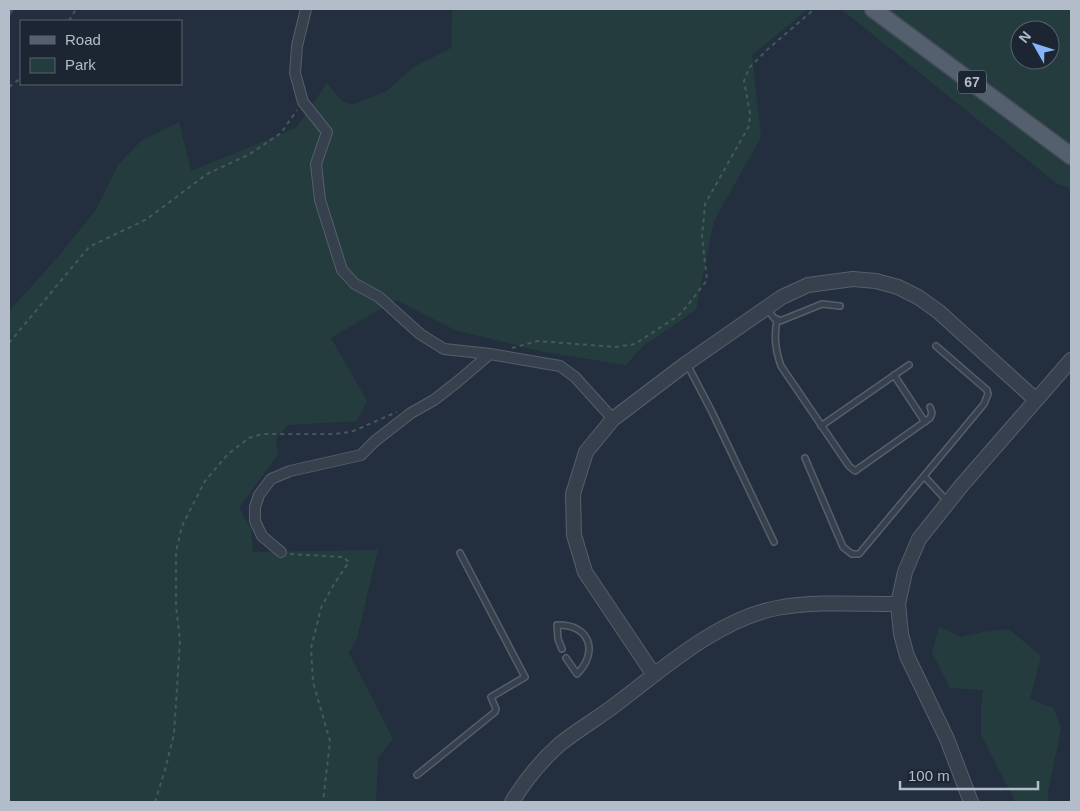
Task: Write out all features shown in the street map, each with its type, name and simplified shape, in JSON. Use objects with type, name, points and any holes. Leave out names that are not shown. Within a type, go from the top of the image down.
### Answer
[{"type":"main road","name":"67","points":[[873,9],[1071,156]]},
{"type":"street","points":[[306,9],[297,46],[295,73],[303,102],[327,132],[316,164],[318,183],[320,200],[342,270],[355,284],[378,297],[420,334],[444,349],[490,354],[560,366],[575,377],[613,419]]},
{"type":"street","points":[[654,675],[585,572],[574,535],[573,494],[586,452],[613,419],[687,364],[766,308],[808,285],[853,279],[876,281],[898,287],[918,297],[939,312],[1036,400]]},
{"type":"street","points":[[281,552],[262,536],[255,521],[255,507],[259,495],[271,480],[290,471],[360,455],[411,413],[434,400],[490,354]]},
{"type":"street","points":[[971,802],[947,739],[907,656],[901,634],[898,604],[905,572],[918,539],[1071,360]]},
{"type":"street","points":[[512,802],[537,768],[560,745],[654,675],[717,631],[741,618],[776,608],[812,604],[898,604]]},
{"type":"lane","points":[[766,308],[780,320],[822,304],[840,306]]},
{"type":"lane","points":[[777,319],[774,336],[781,366],[854,471],[930,418],[932,413],[930,407]]},
{"type":"lane","points":[[805,458],[843,547],[852,554],[859,554],[984,404],[988,394],[987,390],[936,346]]},
{"type":"lane","points":[[687,364],[774,542]]},
{"type":"lane","points":[[822,426],[908,365]]},
{"type":"lane","points":[[894,375],[925,422]]},
{"type":"lane","points":[[924,476],[948,502]]},
{"type":"lane","points":[[417,775],[495,712],[496,709],[491,698],[525,678],[460,553]]},
{"type":"lane","points":[[562,649],[558,638],[557,625],[567,625],[577,629],[584,636],[589,646],[589,656],[585,666],[577,674],[566,658]]},
{"type":"path","points":[[70,20],[76,9]]},
{"type":"path","points":[[490,354],[538,341],[615,347],[635,344],[678,316],[707,280],[702,237],[705,204],[750,126],[750,114],[744,81],[749,68],[811,12],[812,9]]},
{"type":"path","points":[[9,87],[20,79]]},
{"type":"path","points":[[9,344],[88,247],[147,219],[207,174],[250,154],[282,133],[303,102]]},
{"type":"path","points":[[155,802],[174,734],[180,640],[176,606],[176,552],[182,526],[205,481],[228,454],[249,438],[262,434],[334,434],[351,432],[400,410],[411,413]]},
{"type":"path","points":[[281,552],[343,557],[350,562],[334,584],[321,608],[311,648],[312,682],[330,740],[323,802]]},
{"type":"green space","points":[[452,9],[808,9],[752,55],[761,137],[714,221],[696,310],[643,346],[626,365],[544,352],[455,330],[396,300],[331,338],[367,401],[357,421],[288,425],[276,439],[278,454],[239,508],[251,529],[253,552],[378,550],[357,638],[349,653],[393,739],[378,758],[376,802],[9,802],[9,311],[58,257],[97,208],[118,165],[141,141],[179,122],[191,171],[296,128],[327,83],[342,101],[352,105],[387,91],[412,68],[451,48]]},
{"type":"green space","points":[[841,9],[1071,9],[1071,189],[1056,183]]},
{"type":"green space","points":[[939,626],[961,637],[1009,629],[1041,656],[1030,699],[1054,708],[1061,729],[1048,792],[1048,802],[1014,802],[981,735],[983,690],[950,688],[932,653]]},
{"type":"waterway","points":[[9,15],[13,9]]}]
